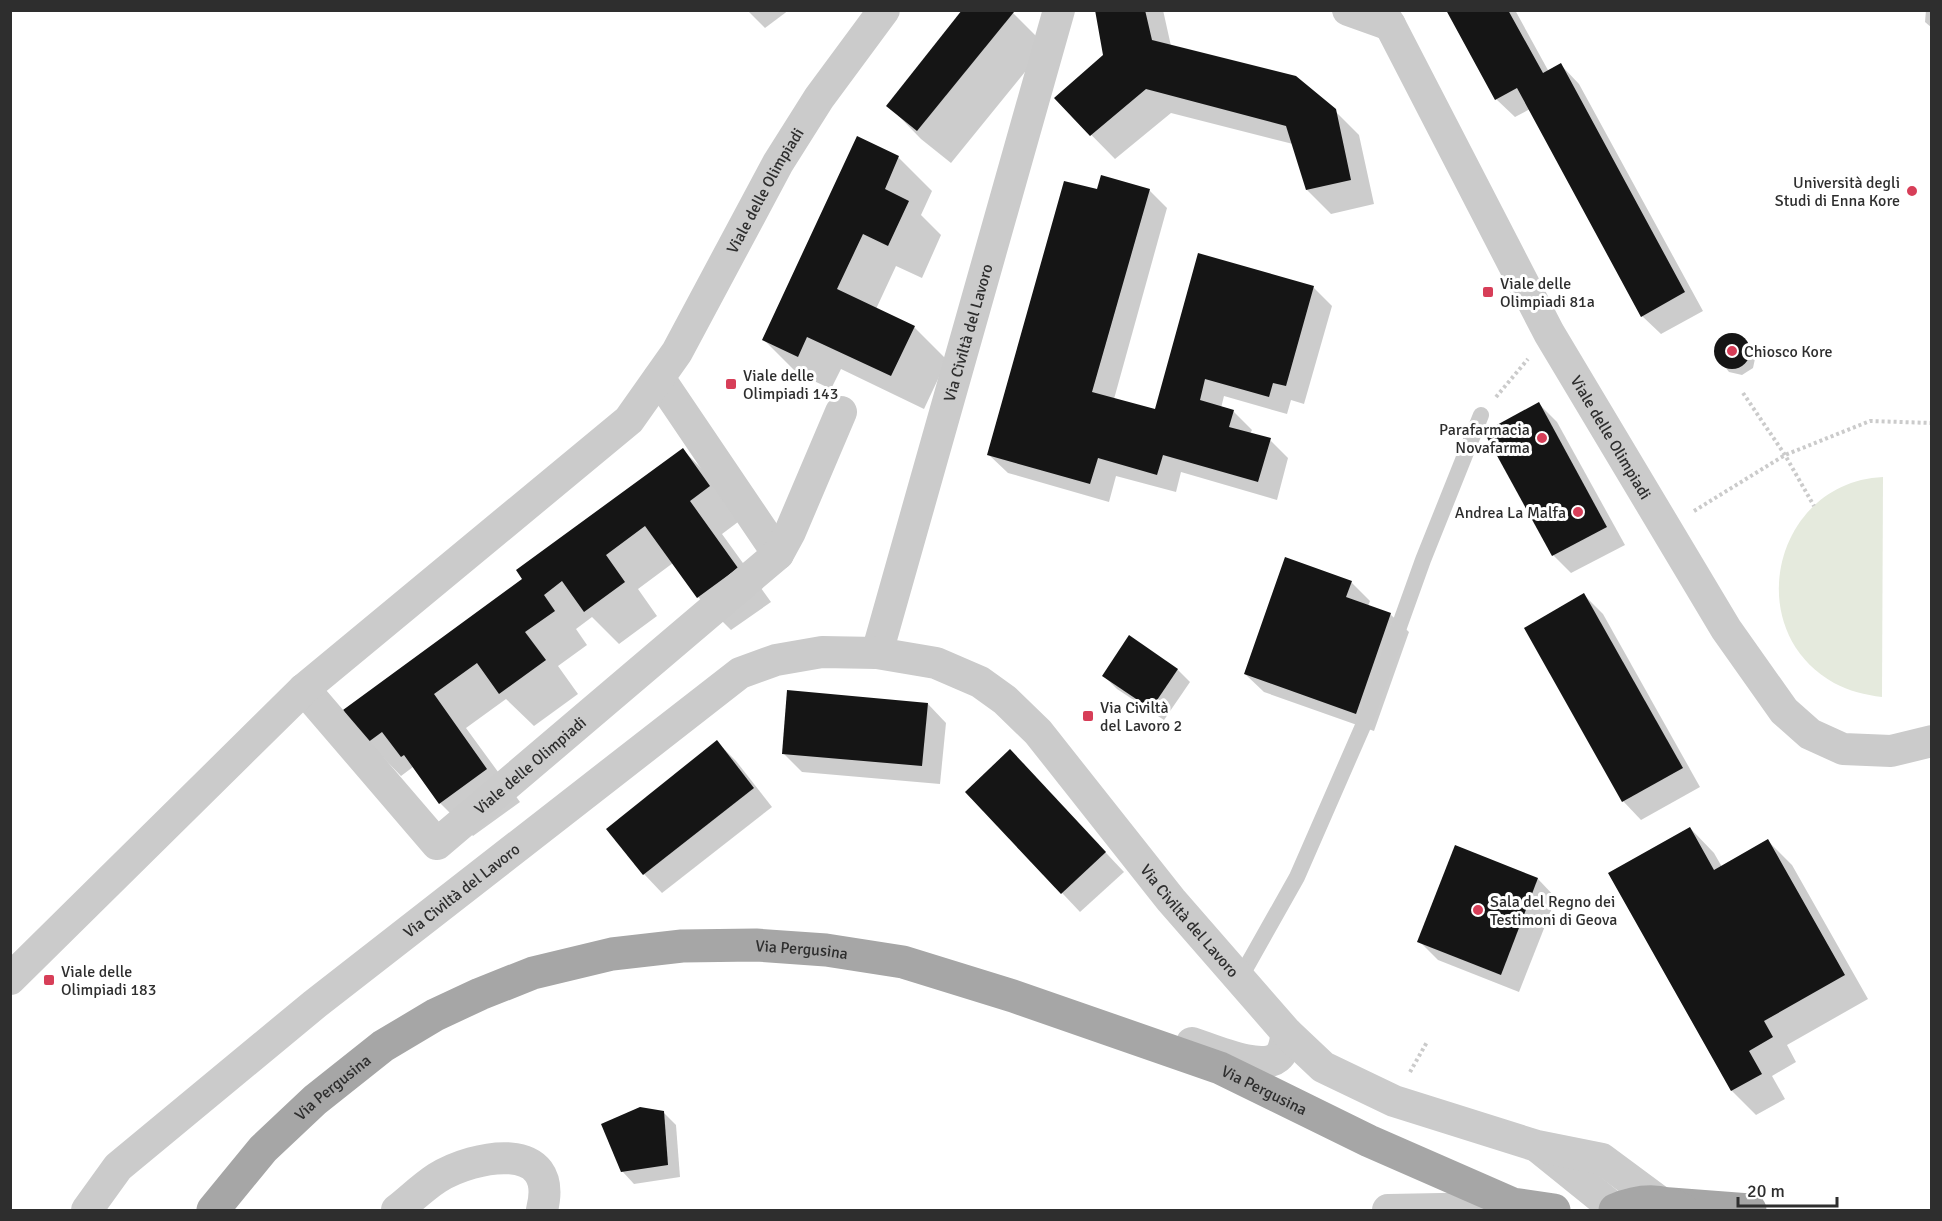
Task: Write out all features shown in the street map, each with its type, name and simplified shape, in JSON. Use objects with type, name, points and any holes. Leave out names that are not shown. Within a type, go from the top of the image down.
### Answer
[{"type":"main road","name":"Via Pergusina","points":[[213,1210],[263,1149],[315,1100],[383,1046],[435,1015],[533,973],[612,954],[682,946],[756,945],[826,950],[903,962],[1013,996],[1220,1068],[1369,1141],[1437,1170]]},
{"type":"main road","points":[[1437,1170],[1496,1209]]},
{"type":"main road","points":[[1437,1170],[1513,1204],[1554,1210]]},
{"type":"main road","points":[[1615,1210],[1637,1202],[1750,1210]]},
{"type":"street","name":"Viale delle Olimpiadi","points":[[10,979],[304,689],[629,420],[677,352],[778,163],[819,98],[884,10]]},
{"type":"street","name":"Via Civiltà del Lavoro","points":[[877,653],[1059,10]]},
{"type":"street","points":[[1348,10],[1385,18]]},
{"type":"street","name":"Viale delle Olimpiadi","points":[[1385,18],[1550,333],[1726,629],[1784,711],[1810,734],[1843,749],[1891,751],[1932,741]]},
{"type":"street","points":[[658,378],[778,554]]},
{"type":"street","name":"Viale delle Olimpiadi","points":[[304,689],[437,844],[778,554],[790,532],[841,412]]},
{"type":"street","name":"Via Civiltà del Lavoro","points":[[87,1210],[118,1167],[306,1012],[740,673],[776,660],[822,652],[877,653],[936,663],[980,682],[1005,700],[1038,732],[1171,900],[1239,980],[1287,1033],[1323,1067],[1394,1101],[1537,1146]]},
{"type":"street","points":[[1013,996],[1152,1029],[1253,1062],[1266,1062],[1278,1058],[1283,1050],[1287,1033]]},
{"type":"street","points":[[1537,1146],[1602,1158],[1671,1205]]},
{"type":"street","points":[[1537,1146],[1615,1210]]},
{"type":"street","points":[[397,1210],[437,1178],[464,1166],[495,1159],[519,1158],[530,1162],[544,1184],[545,1198],[542,1210]]},
{"type":"street","points":[[1388,1210],[1496,1209]]},
{"type":"lane","points":[[1239,980],[1298,877],[1366,719],[1424,560],[1481,415]]},
{"type":"path","points":[[1481,415],[1550,333]]},
{"type":"path","points":[[1743,393],[1785,455],[1814,506]]},
{"type":"path","points":[[1690,514],[1785,455],[1870,421],[1932,423]]},
{"type":"shaded area","points":[[1883,477],[1882,697],[1840,686],[1804,659],[1786,629],[1779,596],[1782,562],[1795,530],[1816,504],[1846,485]]},
{"type":"building","points":[[962,10],[1014,12],[917,131],[886,106]]},
{"type":"building","points":[[1095,10],[1145,10],[1152,40],[1296,76],[1336,109],[1351,180],[1306,190],[1286,126],[1146,89],[1090,136],[1054,98],[1103,55]]},
{"type":"building","points":[[1446,10],[1508,10],[1543,73],[1561,63],[1685,292],[1641,317],[1517,88],[1495,100]]},
{"type":"building","points":[[857,136],[899,156],[885,189],[909,201],[888,246],[863,234],[837,289],[915,326],[891,376],[807,337],[798,357],[762,340]]},
{"type":"building","points":[[1101,175],[1150,189],[1092,392],[1155,409],[1198,253],[1314,286],[1286,386],[1273,383],[1269,397],[1205,379],[1200,400],[1234,410],[1229,427],[1271,438],[1258,482],[1163,455],[1157,475],[1098,458],[1090,484],[987,455],[1064,181],[1097,189]]},
{"type":"building","name":"Chiosco Kore","points":[[1732,333],[1745,338],[1750,351],[1745,364],[1732,369],[1719,364],[1714,351],[1719,338]]},
{"type":"building","points":[[1539,402],[1607,527],[1552,556],[1484,432]]},
{"type":"building","points":[[683,448],[710,486],[690,501],[738,568],[697,598],[645,526],[606,555],[625,582],[584,612],[562,581],[544,595],[555,611],[525,632],[546,660],[499,694],[477,663],[434,694],[487,769],[439,804],[404,755],[401,757],[382,732],[367,743],[343,710],[522,579],[516,570]]},
{"type":"building","points":[[1285,557],[1352,581],[1346,597],[1391,613],[1356,714],[1244,674]]},
{"type":"building","points":[[1584,593],[1683,768],[1622,802],[1524,628]]},
{"type":"building","points":[[1129,635],[1178,669],[1151,709],[1102,676]]},
{"type":"building","points":[[787,690],[928,703],[922,766],[782,754]]},
{"type":"building","points":[[717,740],[754,788],[643,875],[606,829]]},
{"type":"building","points":[[1010,749],[1106,852],[1061,894],[965,792]]},
{"type":"building","points":[[1690,827],[1714,870],[1768,839],[1845,975],[1764,1021],[1773,1037],[1749,1051],[1762,1074],[1731,1091],[1608,873]]},
{"type":"building","name":"Sala del Regno dei Testimoni di Geova","points":[[1455,845],[1538,878],[1501,975],[1417,942]]},
{"type":"building","points":[[640,1107],[664,1111],[668,1165],[621,1172],[601,1124]]},
{"type":"place","name":"Università degli Studi di Enna Kore","points":[[1912,191]]},
{"type":"place","name":"Viale delle Olimpiadi 81a","points":[[1488,292]]},
{"type":"place","name":"Chiosco Kore","points":[[1732,351]]},
{"type":"place","name":"Viale delle Olimpiadi 143","points":[[731,384]]},
{"type":"place","name":"Parafarmacia Novafarma","points":[[1542,438]]},
{"type":"place","name":"Andrea La Malfa","points":[[1578,512]]},
{"type":"place","name":"Via Civiltà del Lavoro 2","points":[[1088,716]]},
{"type":"place","name":"Sala del Regno dei Testimoni di Geova","points":[[1478,910]]},
{"type":"place","name":"Viale delle Olimpiadi 183","points":[[49,980]]}]
